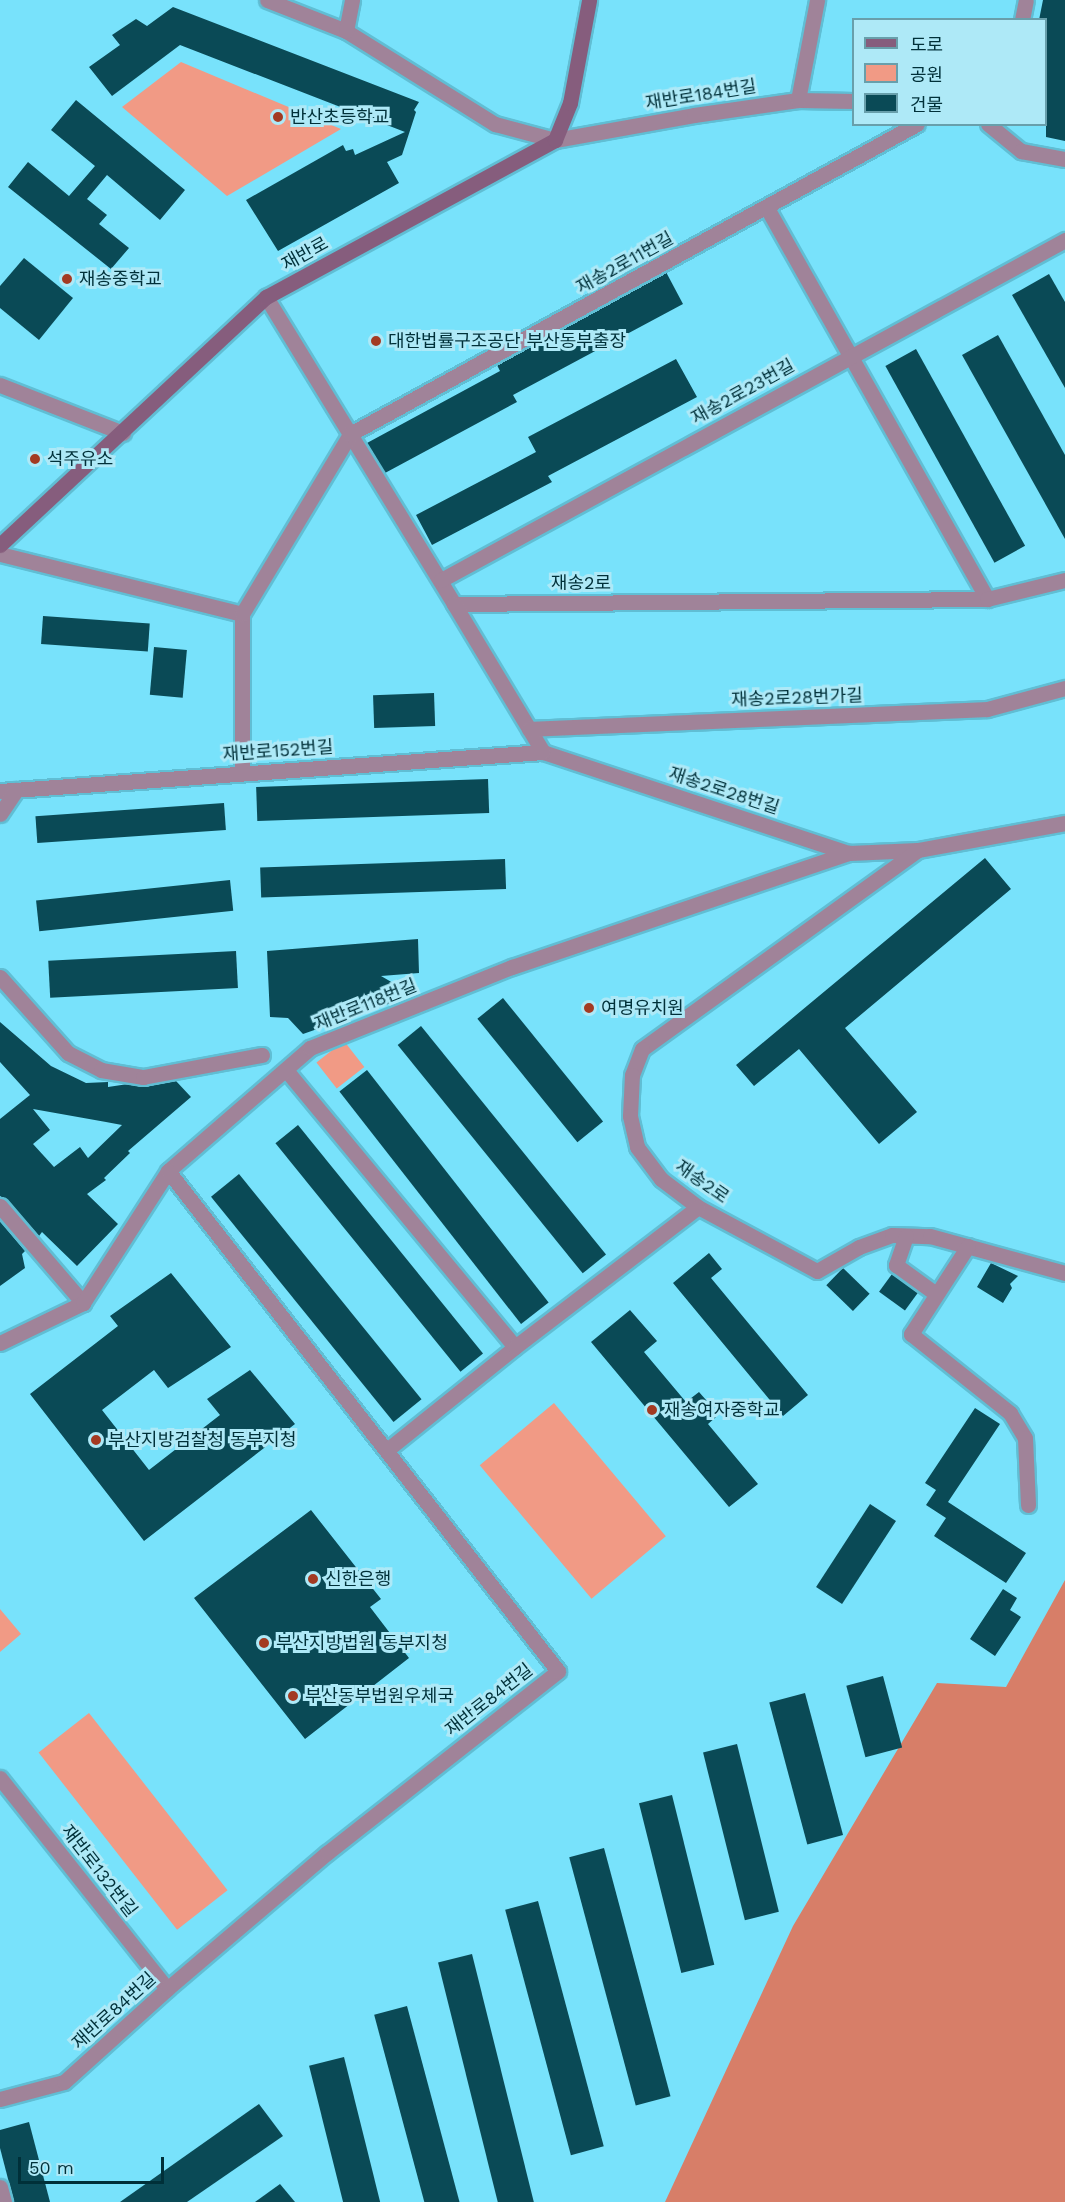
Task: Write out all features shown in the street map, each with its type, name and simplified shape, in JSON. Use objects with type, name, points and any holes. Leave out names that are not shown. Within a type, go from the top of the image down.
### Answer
[{"type":"main road","points":[[555,140],[570,103],[589,0]]},
{"type":"main road","name":"재반로","points":[[0,545],[123,433],[266,297],[555,140]]},
{"type":"street","points":[[267,0],[346,31],[495,124],[555,140]]},
{"type":"street","points":[[346,31],[352,0]]},
{"type":"street","points":[[798,100],[817,0]]},
{"type":"street","points":[[1022,18],[1026,0]]},
{"type":"street","name":"재반로184번길","points":[[555,140],[694,115],[798,100],[852,101]]},
{"type":"street","name":"재송2로11번길","points":[[350,435],[913,126]]},
{"type":"street","points":[[996,127],[1021,151],[1065,159]]},
{"type":"street","points":[[767,207],[987,599]]},
{"type":"street","name":"재송2로23번길","points":[[441,580],[1065,240]]},
{"type":"street","points":[[266,297],[441,580],[543,752]]},
{"type":"street","points":[[0,385],[123,433]]},
{"type":"street","points":[[242,773],[242,614],[350,435]]},
{"type":"street","points":[[0,554],[242,614]]},
{"type":"street","name":"재송2로","points":[[454,604],[987,599],[1065,580]]},
{"type":"street","name":"재송2로28번가길","points":[[529,729],[987,710],[1065,688]]},
{"type":"street","name":"재반로152번길","points":[[0,791],[543,752]]},
{"type":"street","name":"재송2로28번길","points":[[543,752],[849,853],[918,850],[1065,823]]},
{"type":"street","points":[[0,814],[16,789]]},
{"type":"street","name":"재송2로","points":[[918,850],[642,1049],[632,1075],[630,1116],[637,1147],[661,1179],[698,1207],[817,1271],[859,1247],[892,1235],[930,1236],[1065,1273]]},
{"type":"street","name":"재반로118번길","points":[[83,1303],[168,1171],[310,1048],[512,967],[849,853]]},
{"type":"street","points":[[0,977],[68,1053],[101,1070],[143,1077],[262,1055]]},
{"type":"street","points":[[286,1070],[514,1347]]},
{"type":"street","points":[[168,1171],[387,1450],[514,1347],[698,1207]]},
{"type":"street","points":[[0,1206],[83,1303],[0,1343]]},
{"type":"street","points":[[906,1236],[896,1265],[936,1294]]},
{"type":"street","points":[[968,1246],[911,1334],[1010,1413],[1025,1438],[1028,1505]]},
{"type":"street","name":"재반로84번길","points":[[0,2099],[64,2082],[167,1989],[327,1853],[558,1671],[387,1450]]},
{"type":"street","name":"재반로132번길","points":[[0,1778],[167,1989]]},
{"type":"street","points":[[0,2187],[4,2202]]},
{"type":"green space","points":[[181,62],[341,129],[227,196],[122,107]]},
{"type":"green space","points":[[344,1041],[364,1067],[337,1089],[316,1063]]},
{"type":"green space","points":[[554,1403],[666,1536],[592,1599],[480,1465]]},
{"type":"green space","points":[[0,1609],[21,1634],[0,1652]]},
{"type":"green space","points":[[89,1713],[228,1890],[177,1930],[39,1752]]},
{"type":"shaded area","points":[[1065,1580],[1065,2202],[665,2202],[793,1926],[937,1683],[1006,1687]]},
{"type":"building","points":[[1043,0],[1065,0],[1065,141],[1046,137],[1047,18],[1039,18]]},
{"type":"building","points":[[173,7],[419,102],[414,110],[416,112],[402,155],[387,162],[399,183],[278,251],[246,200],[343,145],[346,151],[353,149],[355,155],[405,132],[180,45],[112,96],[89,67],[120,45],[112,35],[136,19],[147,26]]},
{"type":"building","points":[[76,100],[185,190],[160,220],[107,175],[87,199],[107,215],[99,224],[129,248],[111,269],[8,187],[28,162],[69,196],[95,166],[51,130]]},
{"type":"building","points":[[24,258],[73,298],[39,340],[0,308],[0,286]]},
{"type":"building","points":[[666,272],[683,304],[513,395],[517,402],[385,473],[367,443],[500,371],[497,365]]},
{"type":"building","points":[[1049,274],[1065,302],[1065,388],[1012,295]]},
{"type":"building","points":[[998,335],[1065,455],[1065,539],[962,355]]},
{"type":"building","points":[[916,349],[1025,546],[994,563],[885,366]]},
{"type":"building","points":[[676,359],[697,397],[548,476],[552,482],[432,545],[416,515],[536,452],[528,437]]},
{"type":"building","points":[[43,616],[150,623],[148,651],[41,644]]},
{"type":"building","points":[[154,647],[187,650],[183,698],[150,695]]},
{"type":"building","points":[[434,693],[435,726],[374,728],[373,695]]},
{"type":"building","points":[[488,779],[489,813],[257,821],[256,787]]},
{"type":"building","points":[[224,803],[226,830],[37,843],[35,816]]},
{"type":"building","points":[[985,858],[1011,889],[845,1028],[917,1112],[879,1144],[799,1049],[754,1086],[736,1065]]},
{"type":"building","points":[[505,859],[506,889],[261,898],[260,868]]},
{"type":"building","points":[[230,880],[233,911],[39,931],[36,900]]},
{"type":"building","points":[[418,939],[419,973],[381,976],[414,995],[303,1034],[288,1018],[270,1017],[267,951]]},
{"type":"building","points":[[236,951],[238,988],[50,998],[48,961]]},
{"type":"building","points":[[503,998],[603,1122],[577,1142],[477,1019]]},
{"type":"building","points":[[0,1022],[51,1066],[86,1083],[108,1082],[108,1087],[128,1084],[144,1087],[176,1081],[191,1097],[128,1151],[130,1153],[104,1178],[106,1180],[87,1194],[118,1224],[77,1266],[42,1232],[39,1236],[7,1200],[0,1196],[0,1119],[30,1095],[0,1062]],"holes":[[[33,1109],[122,1125],[88,1158],[80,1147],[54,1167],[33,1144],[50,1130]]]},
{"type":"building","points":[[421,1026],[606,1254],[583,1273],[398,1045]]},
{"type":"building","points":[[367,1070],[549,1302],[521,1324],[339,1092]]},
{"type":"building","points":[[298,1125],[483,1353],[460,1372],[275,1143]]},
{"type":"building","points":[[239,1174],[422,1399],[394,1422],[211,1197]]},
{"type":"building","points":[[0,1221],[25,1251],[22,1254],[25,1268],[0,1286]]},
{"type":"building","points":[[709,1253],[722,1269],[711,1278],[808,1395],[783,1416],[673,1283]]},
{"type":"building","points":[[991,1263],[1018,1276],[1010,1284],[1012,1288],[1003,1303],[977,1287]]},
{"type":"building","points":[[843,1268],[870,1294],[853,1311],[826,1285]]},
{"type":"building","points":[[171,1273],[231,1347],[168,1388],[154,1370],[102,1410],[149,1470],[220,1415],[207,1399],[250,1370],[295,1424],[144,1541],[30,1394],[118,1326],[110,1316]]},
{"type":"building","points":[[892,1274],[918,1293],[905,1311],[879,1292]]},
{"type":"building","points":[[630,1310],[657,1341],[644,1352],[686,1402],[699,1392],[714,1409],[711,1411],[716,1417],[708,1424],[758,1484],[729,1507],[591,1342]]},
{"type":"building","points":[[975,1408],[1000,1424],[948,1502],[1026,1553],[1006,1583],[934,1536],[946,1518],[926,1505],[936,1490],[925,1483]]},
{"type":"building","points":[[870,1504],[896,1521],[842,1604],[816,1587]]},
{"type":"building","points":[[311,1510],[381,1599],[370,1607],[409,1658],[305,1739],[194,1598]]},
{"type":"building","points":[[1003,1589],[1017,1598],[1010,1610],[1021,1617],[995,1656],[970,1639]]},
{"type":"building","points":[[883,1676],[902,1747],[865,1757],[846,1686]]},
{"type":"building","points":[[805,1693],[843,1835],[807,1845],[769,1703]]},
{"type":"building","points":[[737,1744],[779,1912],[745,1920],[703,1752]]},
{"type":"building","points":[[672,1795],[714,1965],[681,1973],[639,1803]]},
{"type":"building","points":[[604,1848],[671,2096],[636,2106],[569,1857]]},
{"type":"building","points":[[538,1901],[604,2146],[571,2155],[505,1910]]},
{"type":"building","points":[[472,1954],[534,2202],[498,2202],[438,1962]]},
{"type":"building","points":[[407,2006],[460,2202],[424,2202],[374,2015]]},
{"type":"building","points":[[344,2057],[380,2202],[343,2202],[309,2066]]},
{"type":"building","points":[[259,2104],[283,2136],[187,2202],[120,2202]]},
{"type":"building","points":[[29,2122],[50,2202],[14,2202],[0,2148],[0,2130]]},
{"type":"building","points":[[280,2184],[295,2202],[255,2202]]},
{"type":"place","name":"반산초등학교","points":[[278,117]]},
{"type":"place","name":"재송중학교","points":[[67,279]]},
{"type":"place","name":"대한법률구조공단 부산동부출장","points":[[376,341]]},
{"type":"place","name":"석주유소","points":[[35,459]]},
{"type":"place","name":"여명유치원","points":[[589,1008]]},
{"type":"place","name":"재송여자중학교","points":[[652,1410]]},
{"type":"place","name":"부산지방검찰청 동부지청","points":[[96,1440]]},
{"type":"place","name":"신한은행","points":[[313,1579]]},
{"type":"place","name":"부산지방법원 동부지청","points":[[264,1643]]},
{"type":"place","name":"부산동부법원우체국","points":[[293,1696]]}]
